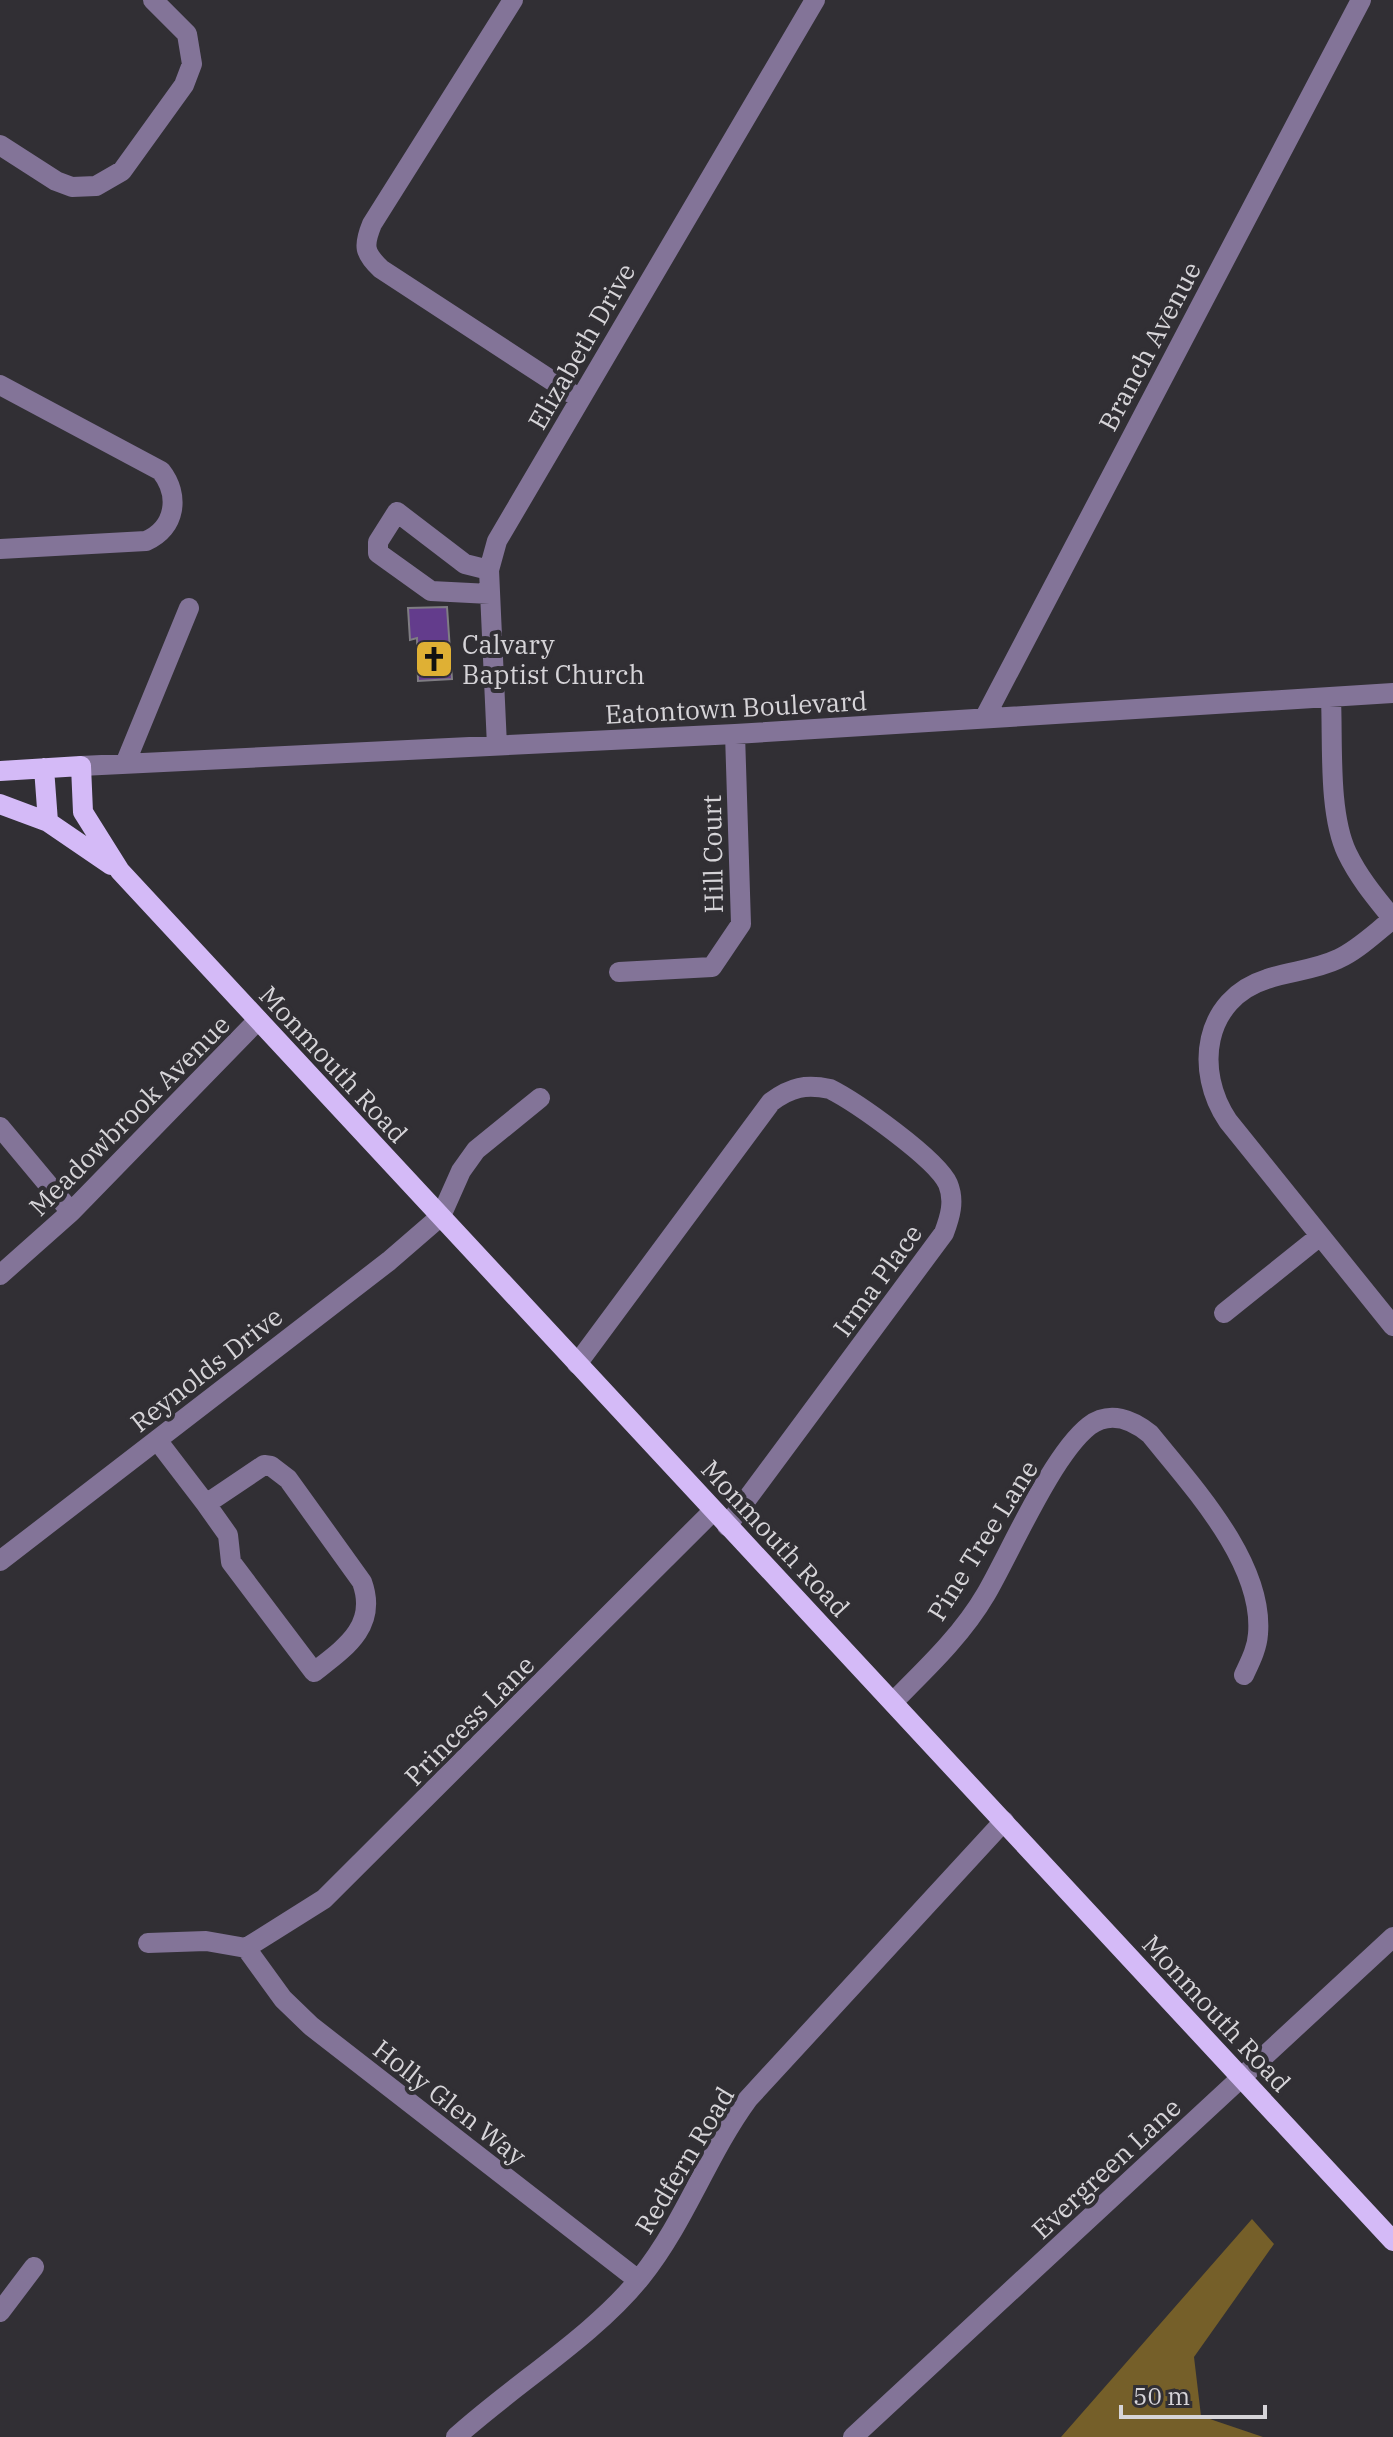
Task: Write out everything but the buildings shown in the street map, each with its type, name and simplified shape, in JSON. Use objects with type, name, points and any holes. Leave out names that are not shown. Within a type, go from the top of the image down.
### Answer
[{"type":"main road","points":[[0,771],[81,766]]},
{"type":"main road","name":"Monmouth Road","points":[[81,766],[83,812],[120,871],[1393,2241]]},
{"type":"main road","points":[[44,768],[48,822]]},
{"type":"main road","name":"Monmouth Road","points":[[0,804],[48,822],[120,871]]},
{"type":"street","points":[[0,145],[56,181],[72,187],[96,186],[116,177],[184,85],[192,64],[187,34],[153,0]]},
{"type":"street","points":[[513,0],[372,224],[364,246],[367,256],[381,269],[580,399]]},
{"type":"street","name":"Elizabeth Drive","points":[[497,746],[489,570],[497,541],[815,0]]},
{"type":"street","name":"Branch Avenue","points":[[985,717],[1361,0]]},
{"type":"street","points":[[0,385],[161,471],[169,481],[173,508],[165,528],[146,541],[0,549]]},
{"type":"street","points":[[489,570],[465,564],[397,512],[378,542],[378,553],[431,591],[490,594]]},
{"type":"street","points":[[125,764],[189,608]]},
{"type":"street","name":"Eatontown Boulevard","points":[[81,766],[735,734],[1393,693]]},
{"type":"street","points":[[1331,699],[1337,812],[1342,842],[1363,882],[1393,919],[1335,961],[1265,979],[1246,989],[1231,1001],[1213,1026],[1206,1060],[1213,1095],[1220,1110],[1393,1326]]},
{"type":"street","name":"Hill Court","points":[[619,972],[712,967],[741,924],[735,734]]},
{"type":"street","name":"Meadowbrook Avenue","points":[[0,1275],[71,1212],[258,1020]]},
{"type":"street","name":"Irma Place","points":[[577,1364],[771,1102],[784,1092],[810,1085],[830,1089],[938,1168],[947,1182],[951,1200],[950,1218],[944,1233],[720,1518]]},
{"type":"street","points":[[441,1216],[461,1171],[476,1150],[540,1098]]},
{"type":"street","points":[[0,1127],[71,1212]]},
{"type":"street","name":"Reynolds Drive","points":[[0,1561],[389,1261],[441,1216]]},
{"type":"street","points":[[1224,1313],[1320,1236]]},
{"type":"street","name":"Pine Tree Lane","points":[[894,1701],[942,1652],[985,1596],[1068,1450],[1088,1427],[1099,1420],[1118,1417],[1137,1423],[1150,1434],[1227,1537],[1245,1573],[1258,1622],[1254,1653],[1244,1675]]},
{"type":"street","points":[[157,1440],[228,1535],[231,1562],[314,1672],[346,1647],[362,1623],[369,1602],[362,1582],[288,1479],[271,1466],[264,1465],[206,1504]]},
{"type":"street","name":"Princess Lane","points":[[246,1948],[324,1899],[720,1518]]},
{"type":"street","name":"Redfern Road","points":[[456,2437],[600,2317],[638,2280],[680,2221],[718,2144],[748,2099],[1004,1821]]},
{"type":"street","name":"Evergreen Lane","points":[[853,2437],[1393,1937]]},
{"type":"street","points":[[148,1943],[206,1941],[246,1948]]},
{"type":"street","name":"Holly Glen Way","points":[[246,1948],[283,1999],[311,2026],[638,2280]]},
{"type":"street","points":[[0,2312],[34,2267]]},
{"type":"shaded area","points":[[1252,2219],[1274,2244],[1194,2357],[1201,2416],[1263,2437],[1061,2437]]},
{"type":"place","name":"Calvary Baptist Church","points":[[434,659]]}]
